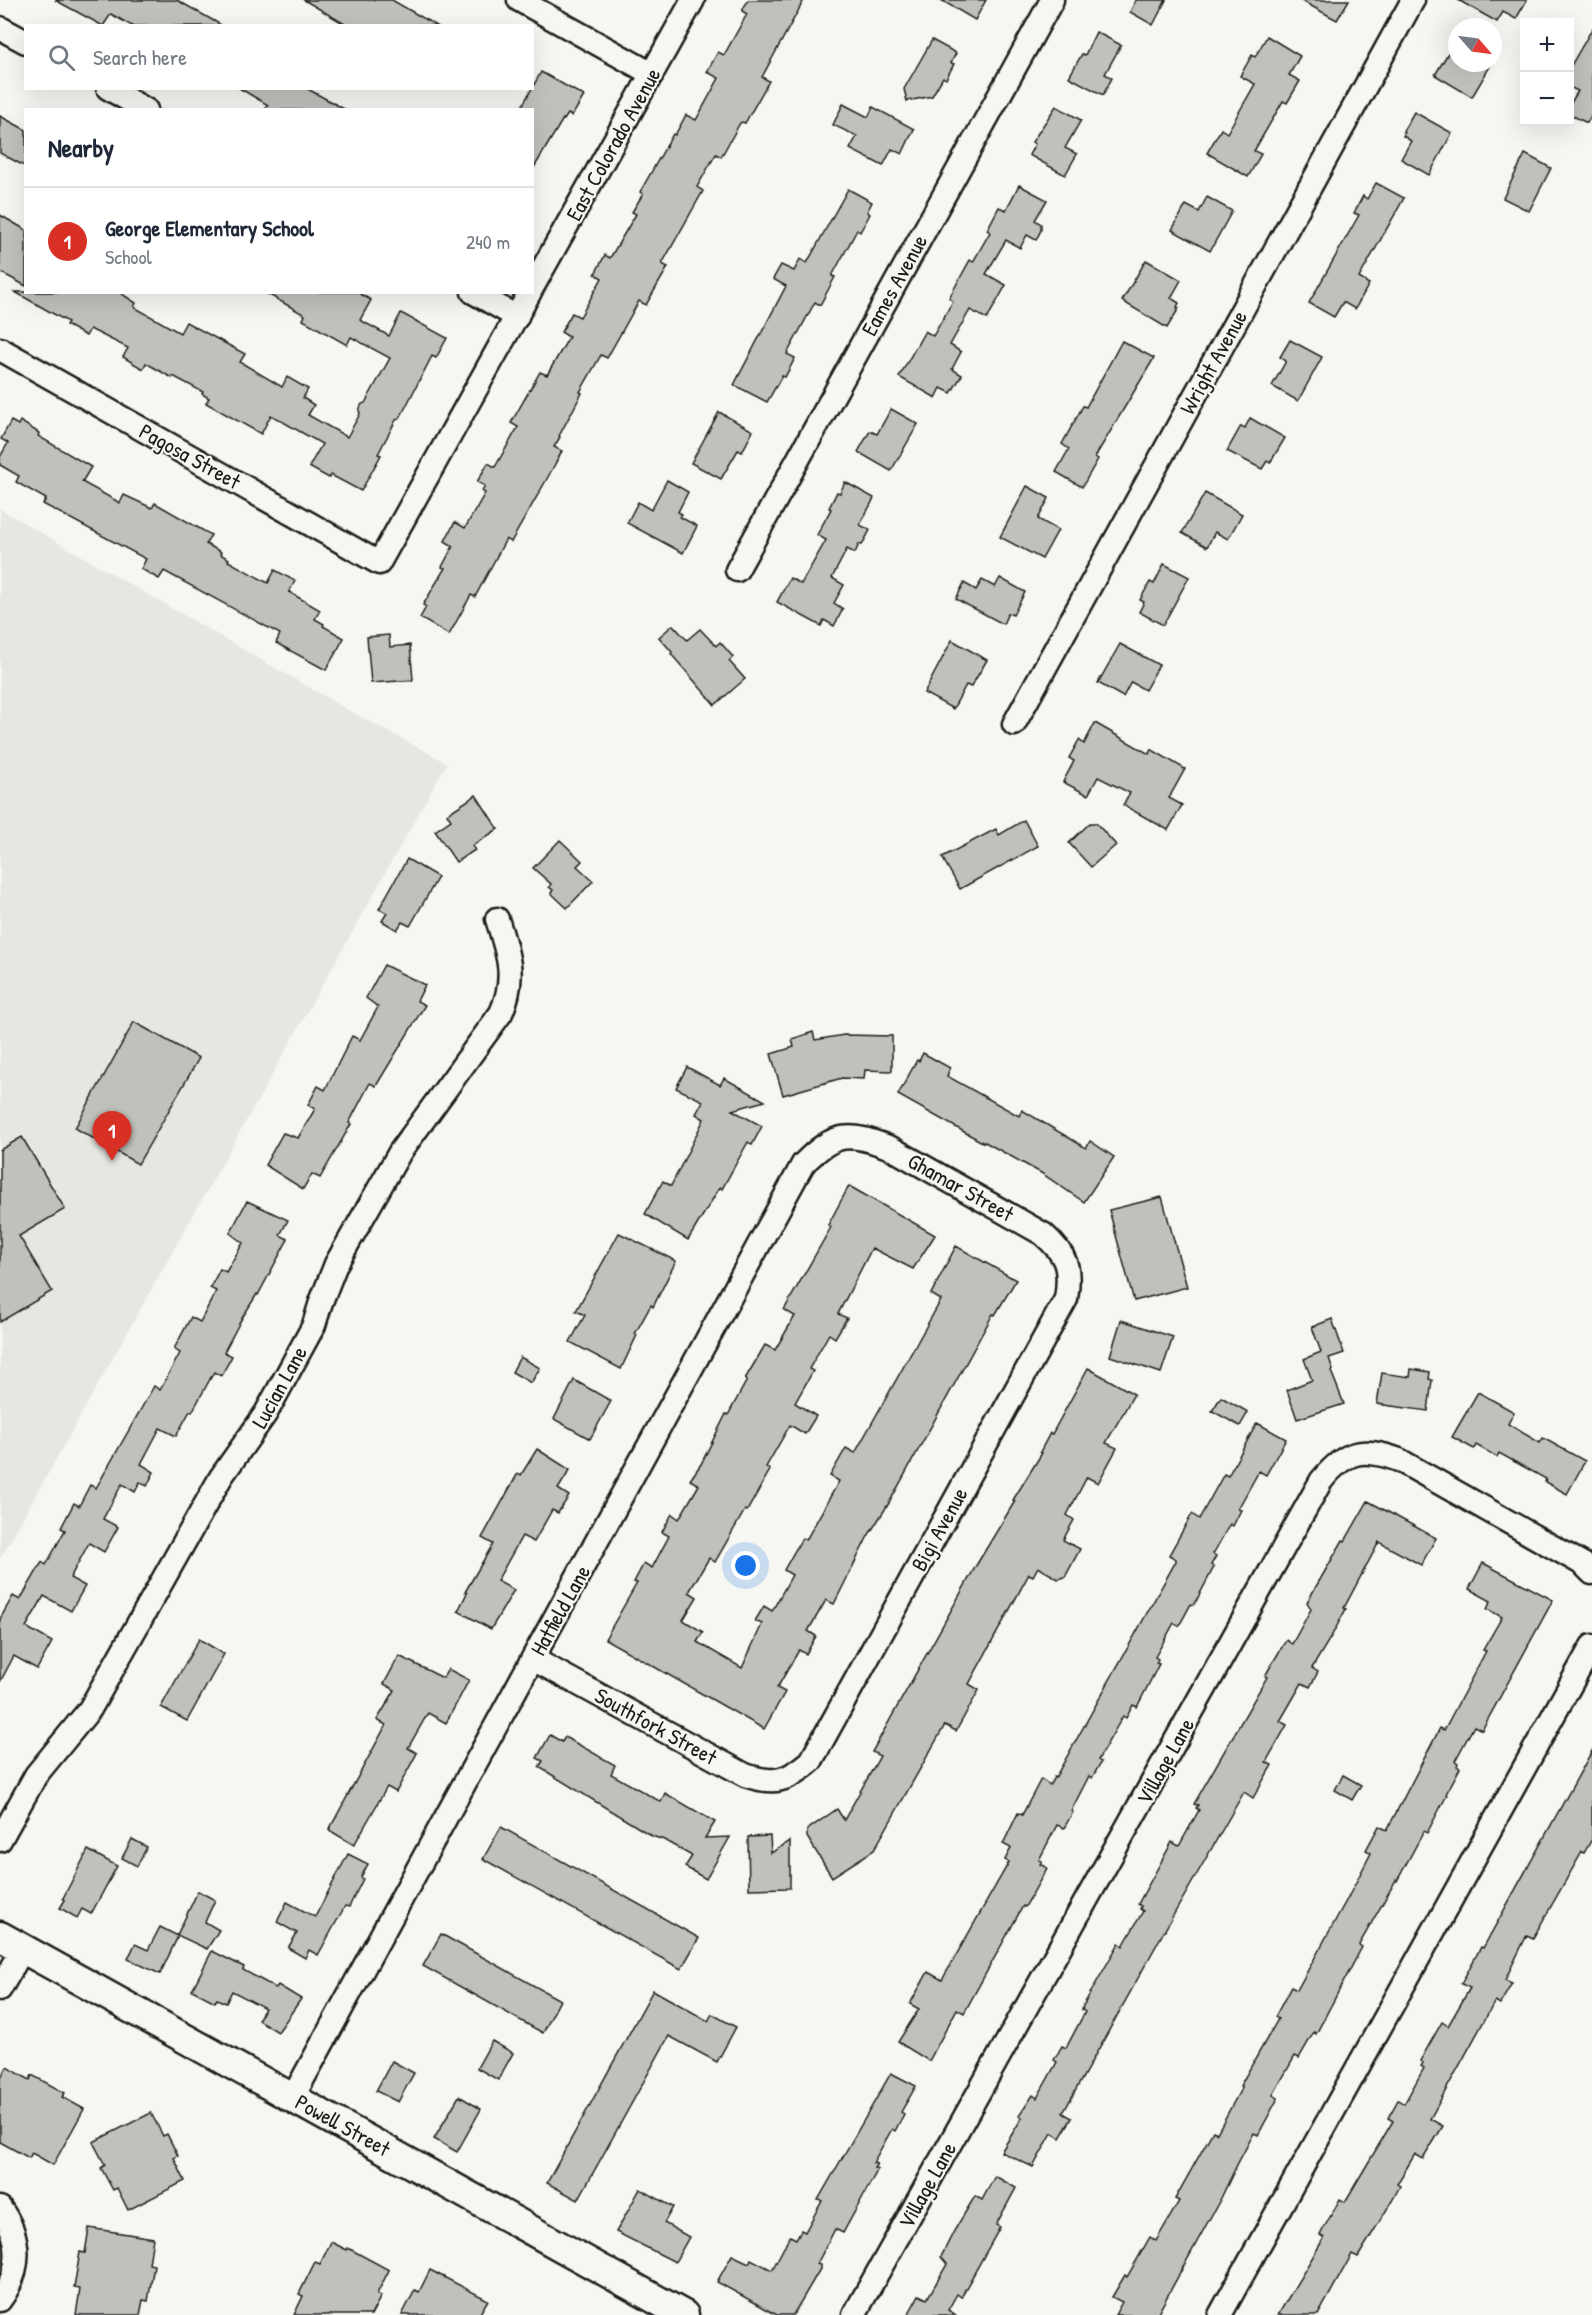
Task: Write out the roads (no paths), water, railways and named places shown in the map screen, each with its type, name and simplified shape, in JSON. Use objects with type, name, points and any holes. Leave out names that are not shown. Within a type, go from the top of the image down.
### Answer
[{"type":"street","points":[[519,0],[652,74]]},
{"type":"street","name":"East Colorado Avenue","points":[[534,284],[693,0]]},
{"type":"street","name":"Eames Avenue","points":[[737,570],[1052,0]]},
{"type":"street","name":"Wright Avenue","points":[[1014,724],[1413,0]]},
{"type":"street","points":[[0,28],[24,41]]},
{"type":"street","points":[[111,90],[143,108]]},
{"type":"street","points":[[477,294],[517,317],[529,294]]},
{"type":"street","name":"Pagosa Street","points":[[0,349],[379,562],[517,317]]},
{"type":"street","name":"Lucian Lane","points":[[0,1840],[36,1775],[90,1709],[221,1477],[266,1413],[314,1325],[336,1264],[400,1152],[501,1013],[507,999],[511,968],[497,919]]},
{"type":"street","name":"Ghamar Street","points":[[842,1137],[866,1138],[891,1148],[1043,1234],[1057,1246],[1067,1263]]},
{"type":"street","name":"Hatfield Lane","points":[[293,2097],[803,1164],[819,1147],[842,1137]]},
{"type":"street","name":"Bigi Avenue","points":[[781,1780],[798,1773],[811,1761],[1066,1299],[1069,1281],[1067,1263]]},
{"type":"street","name":"Village Lane","points":[[854,2315],[1310,1502],[1335,1464],[1355,1454],[1377,1452],[1399,1460],[1583,1564],[1592,1573]]},
{"type":"street","points":[[1220,2315],[1592,1646]]},
{"type":"street","name":"Southfork Street","points":[[534,1659],[745,1774],[762,1780],[781,1780]]},
{"type":"street","points":[[0,1989],[11,1942]]},
{"type":"street","name":"Powell Street","points":[[11,1942],[684,2315]]},
{"type":"street","points":[[0,2208],[14,2232],[18,2253],[15,2271],[0,2300]]},
{"type":"place","name":"George Elementary School","points":[[112,1161]]}]
